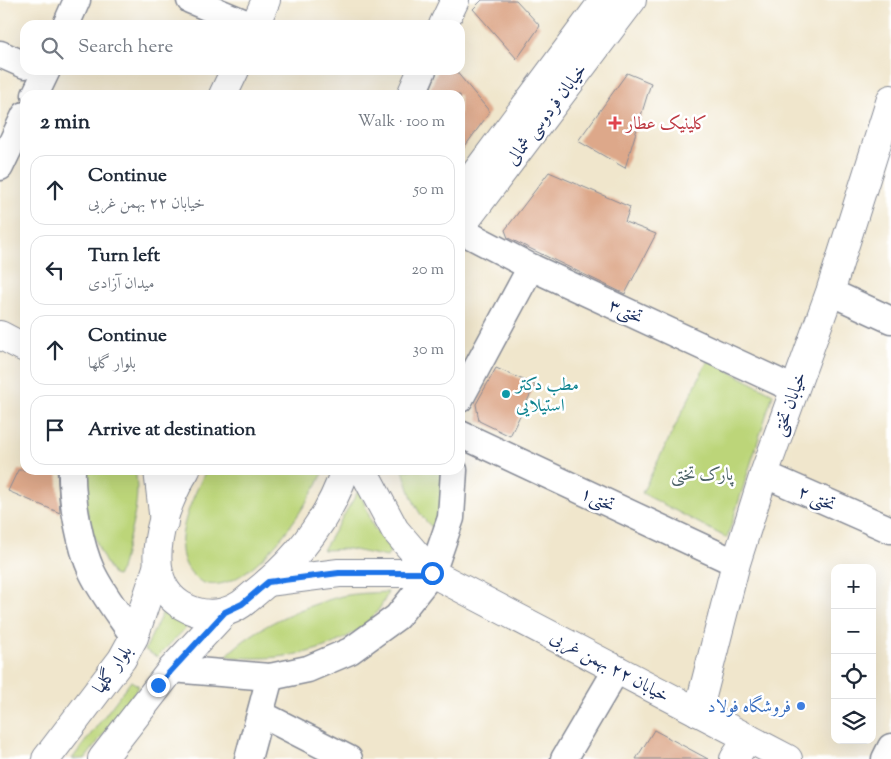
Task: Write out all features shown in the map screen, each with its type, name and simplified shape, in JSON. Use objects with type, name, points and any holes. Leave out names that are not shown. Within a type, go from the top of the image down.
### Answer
[{"type":"main road","points":[[257,20],[266,0]]},
{"type":"main road","points":[[445,20],[455,0]]},
{"type":"main road","name":"خیابان فردوسی شمالی","points":[[465,187],[604,0]]},
{"type":"main road","name":"خیابان فردوسی شمالی","points":[[465,222],[632,0]]},
{"type":"main road","points":[[225,90],[233,75]]},
{"type":"main road","points":[[413,90],[420,75]]},
{"type":"main road","name":"خیابان تختی","points":[[698,712],[736,563],[764,474],[830,292],[891,99]]},
{"type":"main road","points":[[0,335],[20,345]]},
{"type":"main road","points":[[159,475],[164,522]]},
{"type":"main road","points":[[183,475],[177,484],[164,522],[157,550],[157,568],[162,586],[174,600],[189,610],[207,614],[225,612],[242,604],[297,554],[323,519],[343,475]]},
{"type":"main road","name":"خیابان ۲۲ بهمن غربی","points":[[366,475],[396,530],[432,573],[698,712],[741,748],[788,759]]},
{"type":"main road","name":"بلوار گلها","points":[[46,759],[128,648],[157,568]]},
{"type":"main road","name":"خیابان ۲۲ بهمن غربی","points":[[268,582],[339,573],[432,573]]},
{"type":"main road","points":[[102,759],[165,677],[225,612]]},
{"type":"main road","points":[[128,648],[133,660],[151,674],[165,677]]},
{"type":"street","points":[[68,20],[77,0]]},
{"type":"street","points":[[190,0],[238,20]]},
{"type":"street","points":[[0,54],[20,65]]},
{"type":"street","points":[[0,167],[20,126]]},
{"type":"street","name":"تختی۳","points":[[465,232],[531,267],[794,389]]},
{"type":"street","points":[[465,389],[531,267]]},
{"type":"street","points":[[830,292],[891,320]]},
{"type":"street","name":"تختی۱","points":[[465,436],[736,563]]},
{"type":"street","name":"تختی ۲","points":[[764,474],[880,526]]},
{"type":"street","points":[[72,475],[71,486],[78,524],[92,572],[128,648]]},
{"type":"street","points":[[165,677],[270,677],[308,668],[350,651],[397,617],[432,573],[452,518],[454,475]]},
{"type":"street","points":[[564,759],[617,669]]},
{"type":"street","points":[[248,759],[270,677]]},
{"type":"street","points":[[261,714],[349,759]]},
{"type":"street","points":[[886,759],[891,747]]},
{"type":"green space","name":"پارک تختی","points":[[708,360],[773,394],[727,538],[642,493]]},
{"type":"green space","points":[[80,475],[136,475],[137,495],[135,508],[121,570],[117,576],[113,575],[99,549],[87,512]]},
{"type":"green space","points":[[204,475],[322,475],[290,527],[268,553],[243,574],[228,582],[211,584],[200,581],[189,570],[183,557],[184,528]]},
{"type":"green space","points":[[405,475],[444,475],[442,495],[434,529],[422,516],[411,495]]},
{"type":"green space","points":[[359,490],[374,528],[391,549],[387,557],[349,549],[323,550]]},
{"type":"green space","points":[[388,592],[377,612],[361,628],[341,640],[319,649],[271,658],[226,656],[238,645],[265,627],[295,612],[342,596]]},
{"type":"green space","points":[[165,607],[191,623],[157,657],[145,650]]},
{"type":"green space","points":[[131,681],[139,686],[85,759],[72,759]]},
{"type":"building","points":[[482,0],[516,0],[540,26],[517,59],[473,9]]},
{"type":"building","name":"کلینیک عطار","points":[[627,73],[651,83],[625,168],[578,141]]},
{"type":"building","points":[[436,75],[459,75],[490,112],[465,146],[465,90],[430,90]]},
{"type":"building","points":[[549,172],[630,207],[625,222],[656,234],[625,294],[508,238],[505,230]]},
{"type":"building","name":"مطب دکتر استیلایی","points":[[496,368],[535,385],[510,436],[479,421],[476,404]]},
{"type":"building","points":[[18,470],[20,470],[20,475],[57,475],[60,513],[8,491]]},
{"type":"building","points":[[654,730],[708,759],[636,759]]},
{"type":"place","name":"کلینیک عطار","points":[[615,123]]},
{"type":"place","name":"مطب دکتر استیلایی","points":[[506,394]]},
{"type":"place","name":"فروشگاه فولاد","points":[[801,706]]},
{"type":"route","points":[[158,685],[225,612],[242,604],[268,582],[339,573],[432,573]]}]
